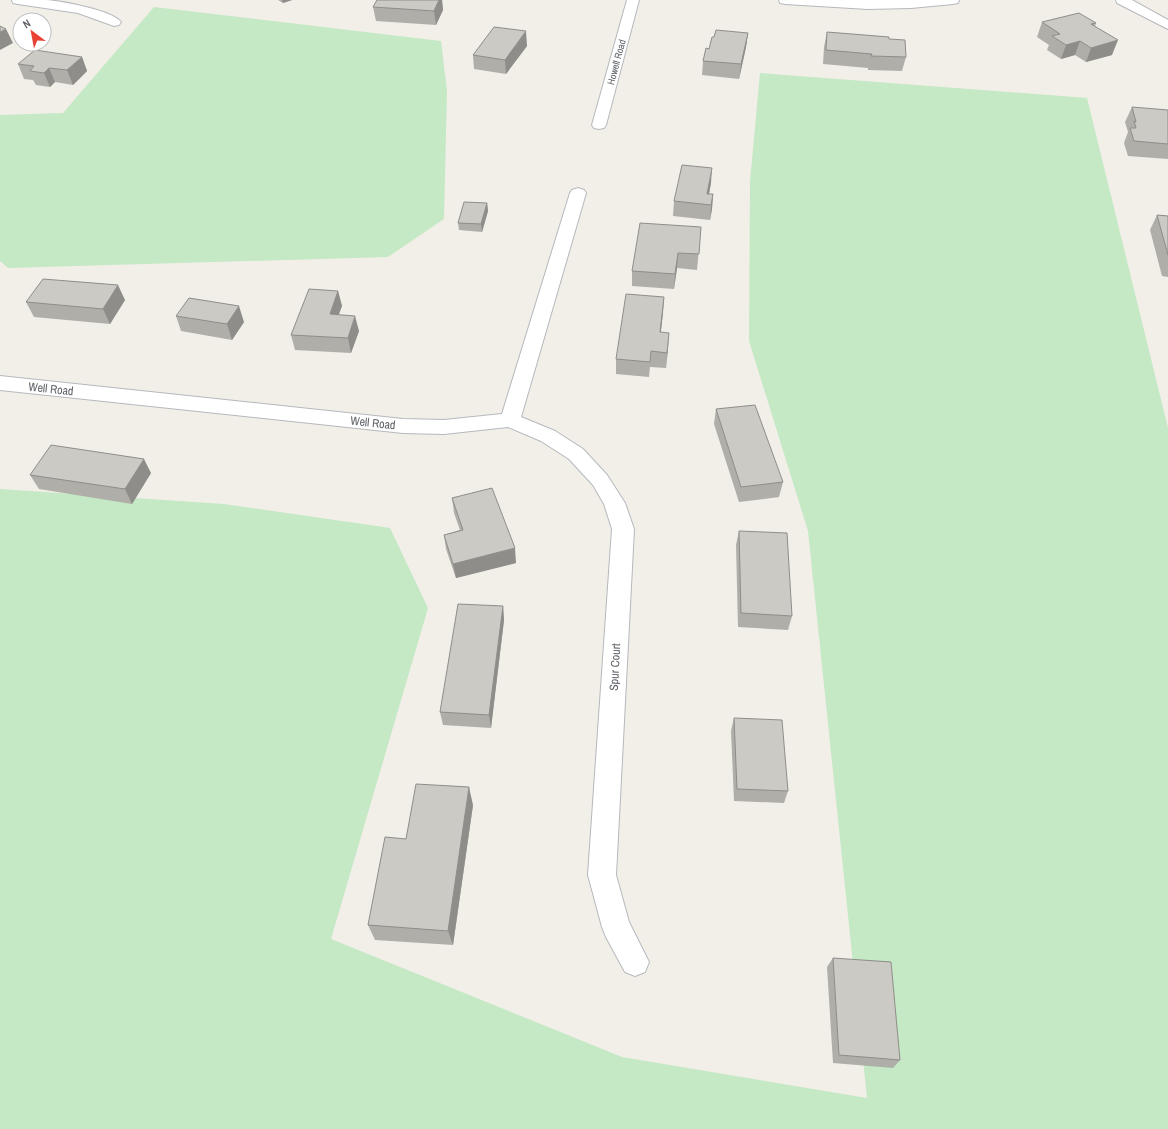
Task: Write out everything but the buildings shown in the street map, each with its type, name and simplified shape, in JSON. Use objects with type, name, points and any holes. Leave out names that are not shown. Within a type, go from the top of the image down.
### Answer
[{"type":"street","points":[[18,0],[80,9],[105,17],[114,22]]},
{"type":"street","name":"Howell Road","points":[[600,125],[633,0]]},
{"type":"street","points":[[785,0],[868,6],[953,0]]},
{"type":"street","points":[[1122,0],[1168,24]]},
{"type":"street","points":[[510,420],[578,193]]},
{"type":"street","name":"Well Road","points":[[0,383],[403,426],[444,427],[510,420]]},
{"type":"street","name":"Spur Court","points":[[510,420],[548,436],[576,454],[604,486],[614,503],[623,529],[602,875],[616,927],[635,962]]},
{"type":"green space","points":[[154,7],[441,41],[447,91],[444,219],[388,257],[8,268],[0,261],[0,115],[63,113]]},
{"type":"green space","points":[[760,73],[1087,98],[1168,428],[1168,1129],[0,1129],[0,489],[224,504],[390,528],[428,608],[331,939],[622,1057],[867,1098],[808,531],[749,341],[750,181]]}]
